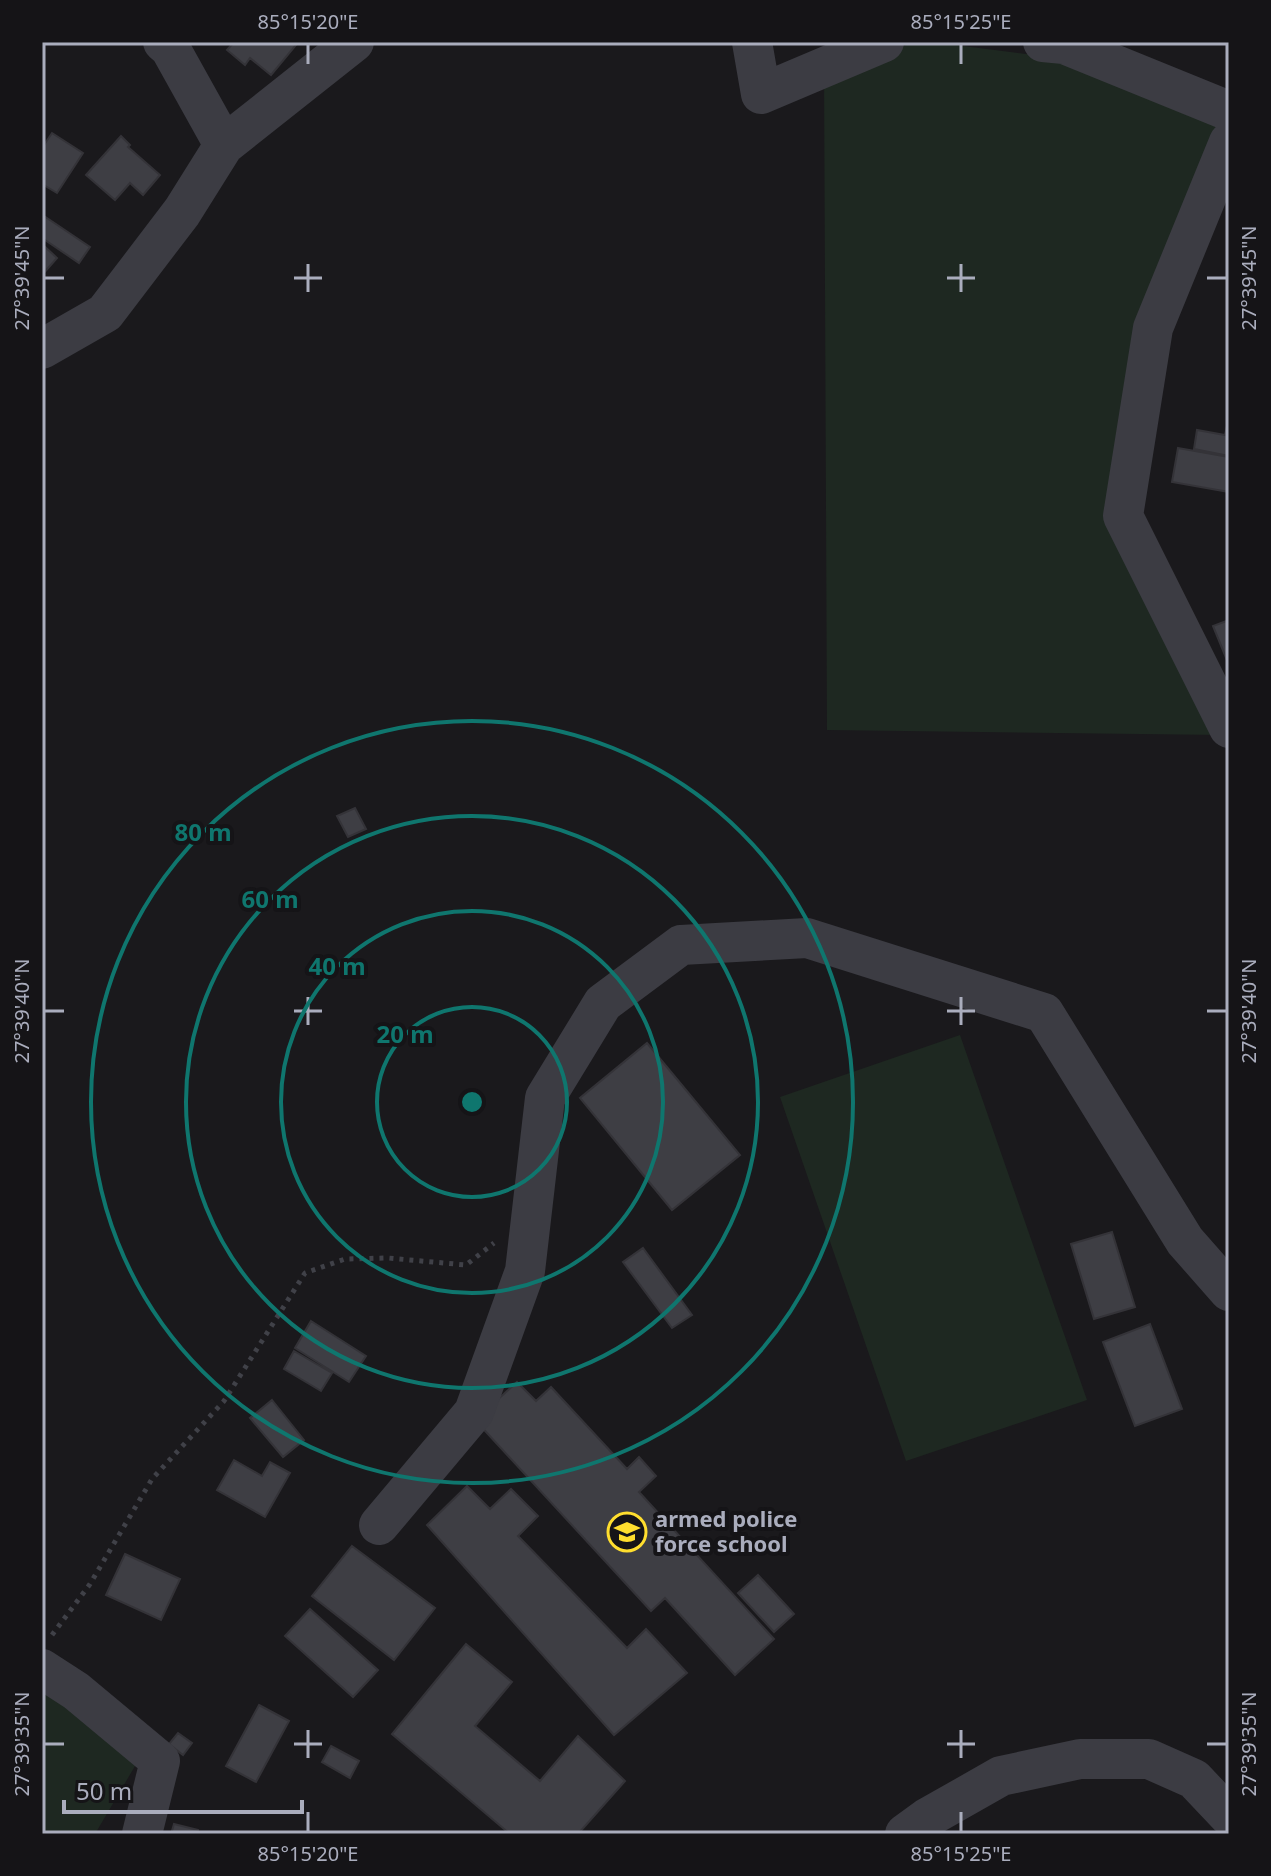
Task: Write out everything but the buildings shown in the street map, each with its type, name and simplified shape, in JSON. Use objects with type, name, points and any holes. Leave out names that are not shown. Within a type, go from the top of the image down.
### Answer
[{"type":"street","points":[[163,42],[170,48],[224,145]]},
{"type":"street","points":[[42,349],[105,313],[182,212],[224,145],[354,42]]},
{"type":"street","points":[[752,42],[761,94],[884,42]]},
{"type":"street","points":[[1043,42],[1064,44],[1229,111]]},
{"type":"street","points":[[1229,142],[1153,328],[1123,516],[1229,728]]},
{"type":"street","points":[[379,1525],[474,1412],[525,1271],[545,1098],[603,1003],[681,945],[807,938],[1044,1013],[1185,1241],[1229,1291]]},
{"type":"street","points":[[46,1653],[76,1691],[160,1761],[142,1834]]},
{"type":"street","points":[[905,1834],[1001,1776],[1080,1759],[1149,1759],[1194,1779],[1229,1816]]},
{"type":"path","points":[[46,1653],[152,1479],[224,1401],[305,1273],[345,1259],[388,1258],[466,1265],[499,1239]]},
{"type":"shaded area","points":[[917,42],[1057,58],[1229,112],[1111,510],[1222,735],[827,730],[824,68]]},
{"type":"shaded area","points":[[960,1035],[1087,1400],[906,1461],[780,1097]]},
{"type":"shaded area","points":[[42,1673],[138,1761],[95,1834],[42,1834]]},
{"type":"place","name":"armed police force school","points":[[627,1532]]}]
